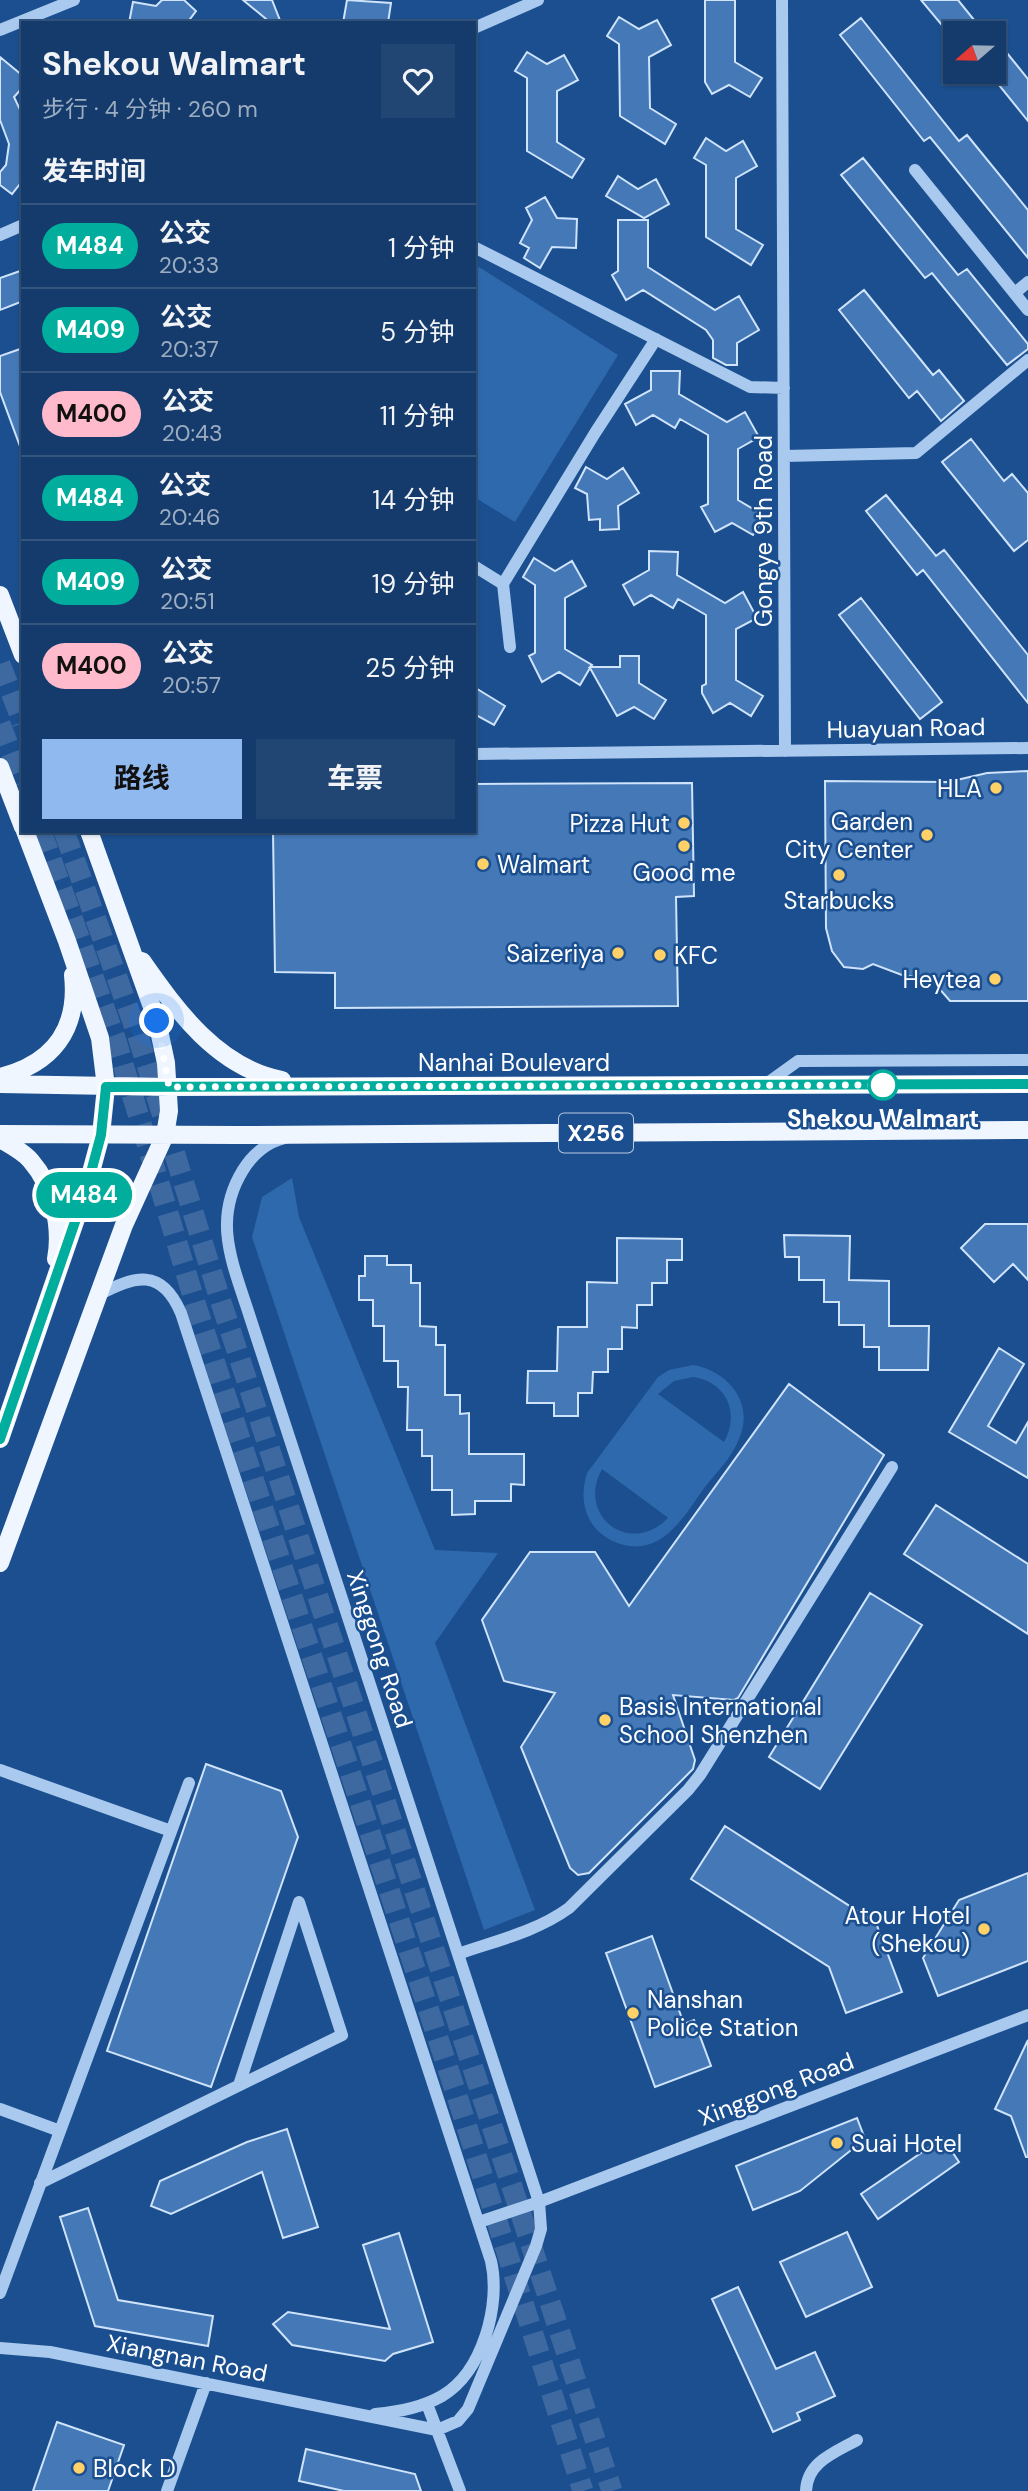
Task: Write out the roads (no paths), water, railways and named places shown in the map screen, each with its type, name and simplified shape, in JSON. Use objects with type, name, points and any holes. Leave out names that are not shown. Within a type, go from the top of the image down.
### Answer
[{"type":"main road","points":[[0,595],[21,650]]},
{"type":"main road","points":[[0,767],[21,821]]},
{"type":"main road","points":[[0,1439],[83,1199],[101,1135],[106,1087],[100,1038],[26,833]]},
{"type":"main road","points":[[0,1563],[124,1225],[165,1135],[169,1111],[169,1087],[157,1021],[90,833]]},
{"type":"main road","points":[[0,1077],[29,1068],[46,1057],[57,1046],[65,1031],[72,1011],[75,988],[66,941]]},
{"type":"main road","points":[[130,944],[191,1025],[216,1048],[241,1066],[267,1077],[317,1087]]},
{"type":"main road","name":"Nanhai Boulevard","points":[[0,1084],[106,1087],[1028,1084]]},
{"type":"main road","name":"X256","points":[[0,1137],[1028,1130]]},
{"type":"main road","points":[[0,1137],[30,1159],[50,1195],[57,1225],[57,1254],[49,1294]]},
{"type":"street","points":[[22,21],[74,0]]},
{"type":"street","points":[[476,27],[538,0]]},
{"type":"street","name":"Gongye 9th Road","points":[[782,0],[785,751]]},
{"type":"street","points":[[0,30],[21,21]]},
{"type":"street","points":[[915,170],[1028,310]]},
{"type":"street","points":[[0,235],[21,226]]},
{"type":"street","points":[[476,248],[750,387],[783,388]]},
{"type":"street","points":[[1015,293],[1028,282]]},
{"type":"street","points":[[510,647],[503,584],[656,339]]},
{"type":"street","points":[[784,456],[916,453],[1028,360]]},
{"type":"street","points":[[476,567],[503,584]]},
{"type":"street","name":"Huayuan Road","points":[[785,751],[1028,748]]},
{"type":"street","points":[[476,754],[785,751]]},
{"type":"street","points":[[96,849],[100,833]]},
{"type":"street","points":[[765,1086],[798,1061],[1028,1060]]},
{"type":"street","name":"Xinggong Road","points":[[295,1135],[265,1146],[247,1163],[229,1199],[226,1223],[228,1246],[539,2202],[541,2229],[536,2246],[468,2409],[458,2421],[437,2430]]},
{"type":"street","points":[[98,1295],[127,1281],[150,1279],[164,1286],[172,1294],[181,1313],[479,2221],[494,2275],[490,2321],[478,2353],[465,2374],[446,2394],[427,2404],[460,2491]]},
{"type":"street","points":[[458,1954],[559,1916],[688,1790],[700,1775],[892,1466]]},
{"type":"street","points":[[0,1770],[171,1831]]},
{"type":"street","points":[[0,2293],[189,1783]]},
{"type":"street","points":[[40,2183],[342,2035],[299,1902],[239,2085]]},
{"type":"street","name":"Xinggong Road","points":[[479,2221],[539,2202],[1028,2015]]},
{"type":"street","points":[[0,2109],[60,2131]]},
{"type":"street","name":"Xiangnan Road","points":[[0,2348],[50,2352],[437,2430]]},
{"type":"street","points":[[167,2491],[206,2383]]},
{"type":"street","name":"Xiangnan Road","points":[[364,2415],[398,2412],[427,2404]]},
{"type":"street","points":[[806,2491],[806,2478],[817,2464],[857,2440]]},
{"type":"tunnel","points":[[0,664],[21,718]]},
{"type":"tunnel","points":[[0,724],[21,778]]},
{"type":"tunnel","points":[[42,833],[116,1041],[196,1306],[457,2096],[583,2491]]},
{"type":"tunnel","points":[[65,833],[137,1033],[220,1299],[612,2491]]},
{"type":"place","name":"HLA","points":[[996,788]]},
{"type":"place","name":"Pizza Hut","points":[[684,823]]},
{"type":"place","name":"Garden City Center","points":[[927,835]]},
{"type":"place","name":"Good me","points":[[684,846]]},
{"type":"place","name":"Walmart","points":[[483,864]]},
{"type":"place","name":"Starbucks","points":[[839,875]]},
{"type":"place","name":"Saizeriya","points":[[618,953]]},
{"type":"place","name":"KFC","points":[[660,955]]},
{"type":"place","name":"Heytea","points":[[995,979]]},
{"type":"place","name":"Shekou Walmart","points":[[883,1085]]},
{"type":"place","name":"Basis International School Shenzhen","points":[[605,1720]]},
{"type":"place","name":"Atour Hotel (Shekou)","points":[[984,1929]]},
{"type":"place","name":"Nanshan Police Station","points":[[633,2013]]},
{"type":"place","name":"Suai Hotel","points":[[837,2143]]},
{"type":"place","name":"Block D","points":[[79,2468]]}]
